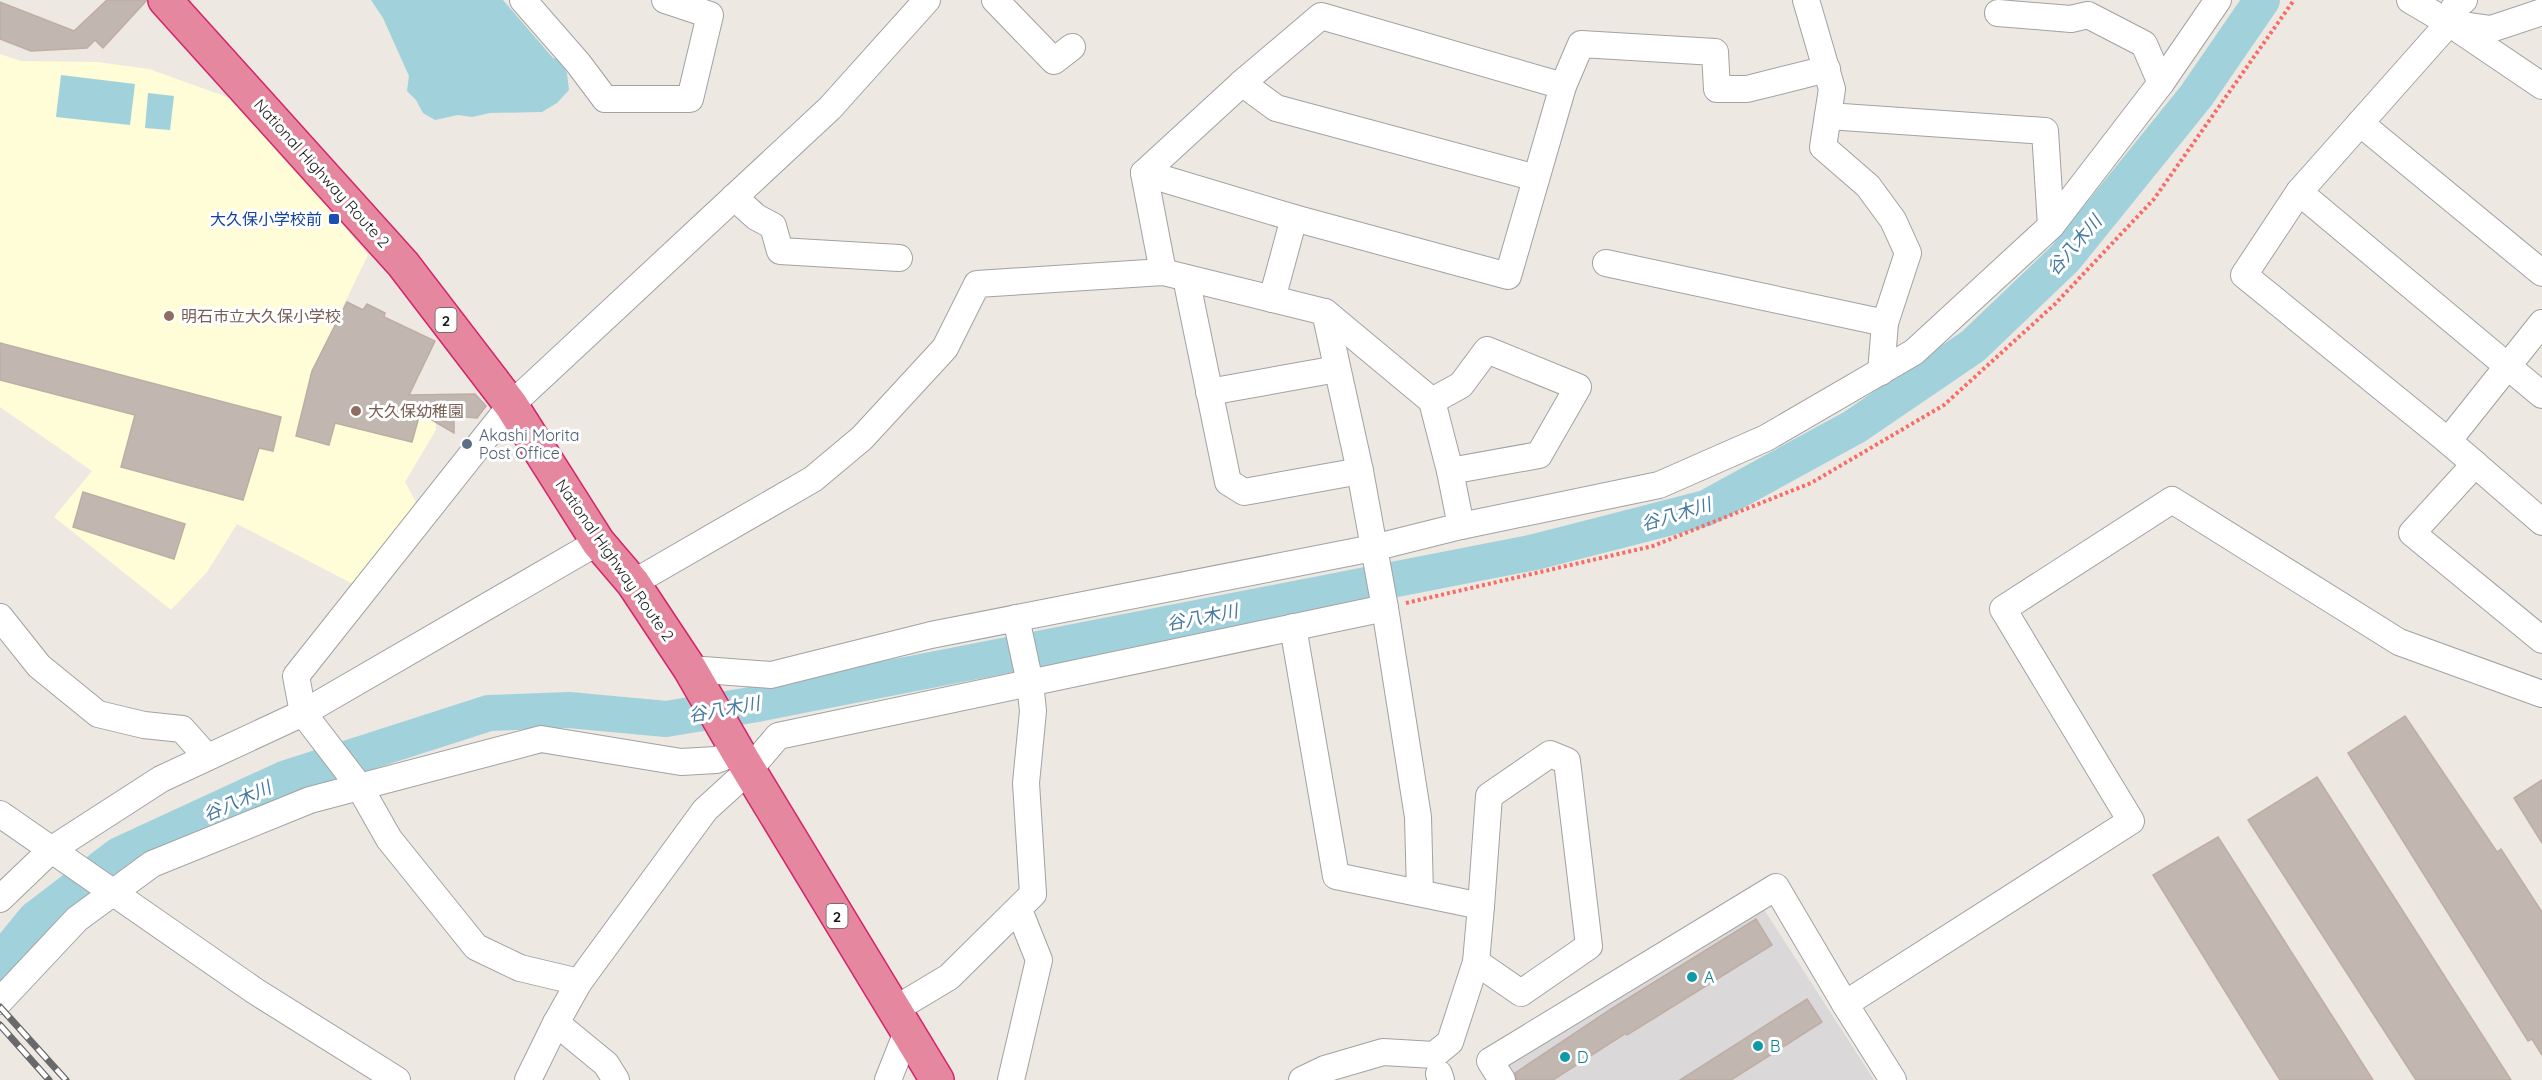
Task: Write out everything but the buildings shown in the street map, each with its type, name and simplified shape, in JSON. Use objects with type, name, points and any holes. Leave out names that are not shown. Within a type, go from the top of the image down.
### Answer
[{"type":"highway","name":"National Highway Route 2","points":[[165,0],[404,264],[511,405],[598,542],[633,583],[690,669],[743,761],[937,1080]]},
{"type":"street","points":[[524,0],[578,63],[605,99],[690,99],[710,15],[665,0]]},
{"type":"street","points":[[579,982],[520,968],[476,946],[388,839],[359,786],[303,712],[296,676],[511,405],[830,108],[927,0]]},
{"type":"street","points":[[995,0],[1054,61],[1072,47]]},
{"type":"street","points":[[1806,0],[1832,89],[1823,147],[1868,186],[1893,220],[1908,253],[1885,323],[1881,372]]},
{"type":"street","points":[[690,669],[771,675],[931,635],[1373,548],[1461,526],[1659,485],[1766,438],[1914,352],[2051,226],[2161,83],[2218,0]]},
{"type":"street","points":[[2410,0],[2449,23],[2542,86]]},
{"type":"street","points":[[2463,0],[2454,8],[2449,23],[2299,192],[2244,275],[2448,441],[2542,522]]},
{"type":"street","points":[[2449,23],[2491,29],[2542,12]]},
{"type":"street","points":[[1998,13],[2071,19],[2088,15],[2144,44],[2161,83]]},
{"type":"street","points":[[1144,173],[1242,83],[1321,16],[1563,86]]},
{"type":"street","points":[[1144,173],[1294,218],[1508,276],[1563,86],[1581,44],[1715,52],[1717,89],[1747,89],[1827,69]]},
{"type":"street","points":[[1242,83],[1276,108],[1536,178]]},
{"type":"street","points":[[1828,116],[2045,131],[2051,226]]},
{"type":"street","points":[[2360,123],[2542,273]]},
{"type":"street","points":[[1144,173],[1209,392],[1228,482],[1244,492],[1360,471]]},
{"type":"street","points":[[2299,192],[2542,394]]},
{"type":"street","points":[[734,197],[756,217],[773,226],[780,251],[899,258]]},
{"type":"street","points":[[1272,299],[1294,218]]},
{"type":"street","points":[[1606,263],[1885,323]]},
{"type":"street","points":[[633,583],[813,479],[846,452],[862,438],[945,348],[976,284],[1175,275],[1325,312],[1432,401],[1461,526]]},
{"type":"street","points":[[1325,312],[1360,471],[1385,608],[1418,817],[1420,893]]},
{"type":"street","points":[[2448,441],[2542,323]]},
{"type":"street","points":[[1432,401],[1461,385],[1487,350],[1578,387],[1539,455],[1450,471]]},
{"type":"street","points":[[1209,392],[1337,369]]},
{"type":"street","points":[[2475,464],[2412,533],[2542,640]]},
{"type":"street","points":[[1845,1004],[2131,822],[2002,609],[2172,500],[2399,642],[2542,694]]},
{"type":"street","points":[[0,899],[51,850],[160,779],[303,712],[598,542]]},
{"type":"street","points":[[528,1080],[579,982],[743,761],[778,736],[1385,608]]},
{"type":"street","points":[[0,617],[39,666],[98,714],[144,725],[182,729],[207,757]]},
{"type":"street","points":[[888,1080],[900,1021],[950,977],[1033,894],[1026,783],[1033,711],[1030,683],[1016,618]]},
{"type":"street","points":[[1293,627],[1336,876],[1481,906]]},
{"type":"street","points":[[0,1001],[77,919],[108,891],[152,864],[310,800],[541,739],[681,762],[743,761]]},
{"type":"street","points":[[1302,1080],[1325,1069],[1383,1052],[1434,1055],[1450,1042],[1476,962],[1489,796],[1550,754],[1568,761],[1589,946],[1521,993],[1476,962]]},
{"type":"street","points":[[0,814],[255,991],[397,1080]]},
{"type":"street","points":[[1502,1080],[1490,1061],[1776,887],[1893,1080]]},
{"type":"street","points":[[1011,1080],[1039,960],[1019,910]]},
{"type":"street","points":[[556,1023],[606,1064],[616,1080]]},
{"type":"shaded area","name":"明石市立大久保小学校","points":[[0,54],[21,61],[97,62],[149,69],[241,102],[368,255],[309,376],[410,402],[434,393],[436,430],[405,482],[416,502],[353,584],[237,524],[207,572],[171,610],[54,517],[92,471],[0,407]]},
{"type":"shaded area","points":[[1763,908],[1874,1080],[1513,1080],[1507,1071],[1508,1061]]},
{"type":"water","points":[[371,0],[503,0],[553,58],[560,60],[567,73],[569,90],[557,103],[542,112],[490,113],[472,117],[458,115],[435,120],[423,113],[416,100],[407,91],[409,76],[383,18]]},
{"type":"water","points":[[61,75],[135,84],[130,125],[56,117]]},
{"type":"water","points":[[148,93],[174,96],[170,130],[145,128]]},
{"type":"waterway","name":"谷八木川","points":[[0,962],[35,919],[119,855],[284,779],[489,713],[569,710],[666,719],[757,704],[1535,552],[1706,508],[1854,427],[1973,346],[2065,258],[2196,96],[2262,0]]},
{"type":"railway","points":[[0,1007],[66,1080]]},
{"type":"railway","points":[[0,1025],[49,1080]]},
{"type":"place","name":"大久保小学校前","points":[[334,219]]},
{"type":"place","name":"明石市立大久保小学校","points":[[169,316]]},
{"type":"place","name":"大久保幼稚園","points":[[356,411]]},
{"type":"place","name":"Akashi Morita Post Office","points":[[467,444]]},
{"type":"place","name":"A","points":[[1692,977]]},
{"type":"place","name":"B","points":[[1758,1046]]},
{"type":"place","name":"D","points":[[1565,1057]]}]
